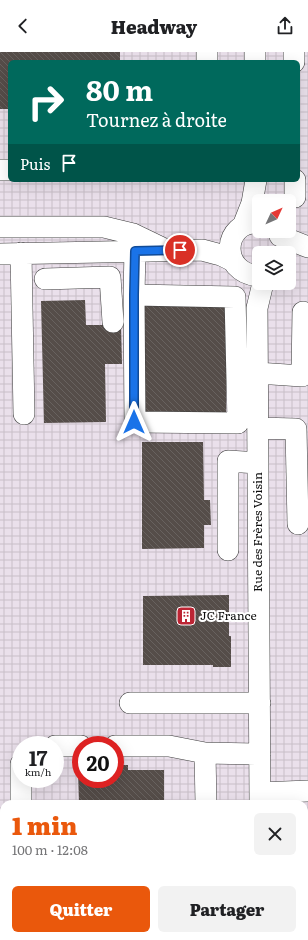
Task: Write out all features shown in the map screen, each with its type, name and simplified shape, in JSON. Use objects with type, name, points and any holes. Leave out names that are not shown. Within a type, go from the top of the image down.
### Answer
[{"type":"street","points":[[245,270],[230,254],[245,229],[257,189]]},
{"type":"street","points":[[0,227],[104,227],[133,234],[169,251]]},
{"type":"street","points":[[202,250],[245,229]]},
{"type":"street","points":[[280,240],[308,247]]},
{"type":"street","points":[[0,254],[202,250],[221,255],[245,270]]},
{"type":"street","points":[[134,295],[235,297],[238,422],[134,422],[134,295],[135,251]]},
{"type":"street","points":[[296,254],[308,251]]},
{"type":"street","points":[[107,252],[107,270],[110,277],[114,322]]},
{"type":"street","points":[[21,253],[24,414]]},
{"type":"street","name":"Rue des Frères Voisin","points":[[245,270],[251,283],[257,308]]},
{"type":"street","points":[[45,279],[110,277]]},
{"type":"street","name":"Rue des Frères Voisin","points":[[260,799],[257,308],[261,290]]},
{"type":"street","points":[[257,373],[302,376],[303,312]]},
{"type":"street","points":[[258,428],[302,427],[298,524]]},
{"type":"street","points":[[228,550],[228,461],[258,463]]},
{"type":"street","points":[[130,704],[260,703]]},
{"type":"street","points":[[124,746],[169,746],[205,753],[260,754]]},
{"type":"street","points":[[205,753],[206,800]]},
{"type":"street","points":[[21,788],[21,800]]},
{"type":"street","points":[[260,799],[308,791]]},
{"type":"shaded area","points":[[0,52],[308,52],[308,800],[0,800]]},
{"type":"building","points":[[0,52],[120,52],[120,60],[8,60],[8,109],[0,109]]},
{"type":"building","points":[[85,300],[86,325],[121,325],[122,364],[105,364],[106,422],[44,423],[41,301]]},
{"type":"building","points":[[138,303],[226,303],[226,413],[139,413]]},
{"type":"building","points":[[142,442],[203,442],[204,500],[210,500],[211,525],[204,525],[204,548],[142,549]]},
{"type":"building","name":"JC France","points":[[229,595],[231,667],[213,667],[213,665],[143,665],[143,596]]},
{"type":"building","points":[[124,765],[128,765],[128,770],[164,770],[164,800],[79,800],[79,788],[124,788]]},
{"type":"place","name":"JC France","points":[[186,616]]},
{"type":"route","points":[[134,422],[135,251],[180,250]]}]
